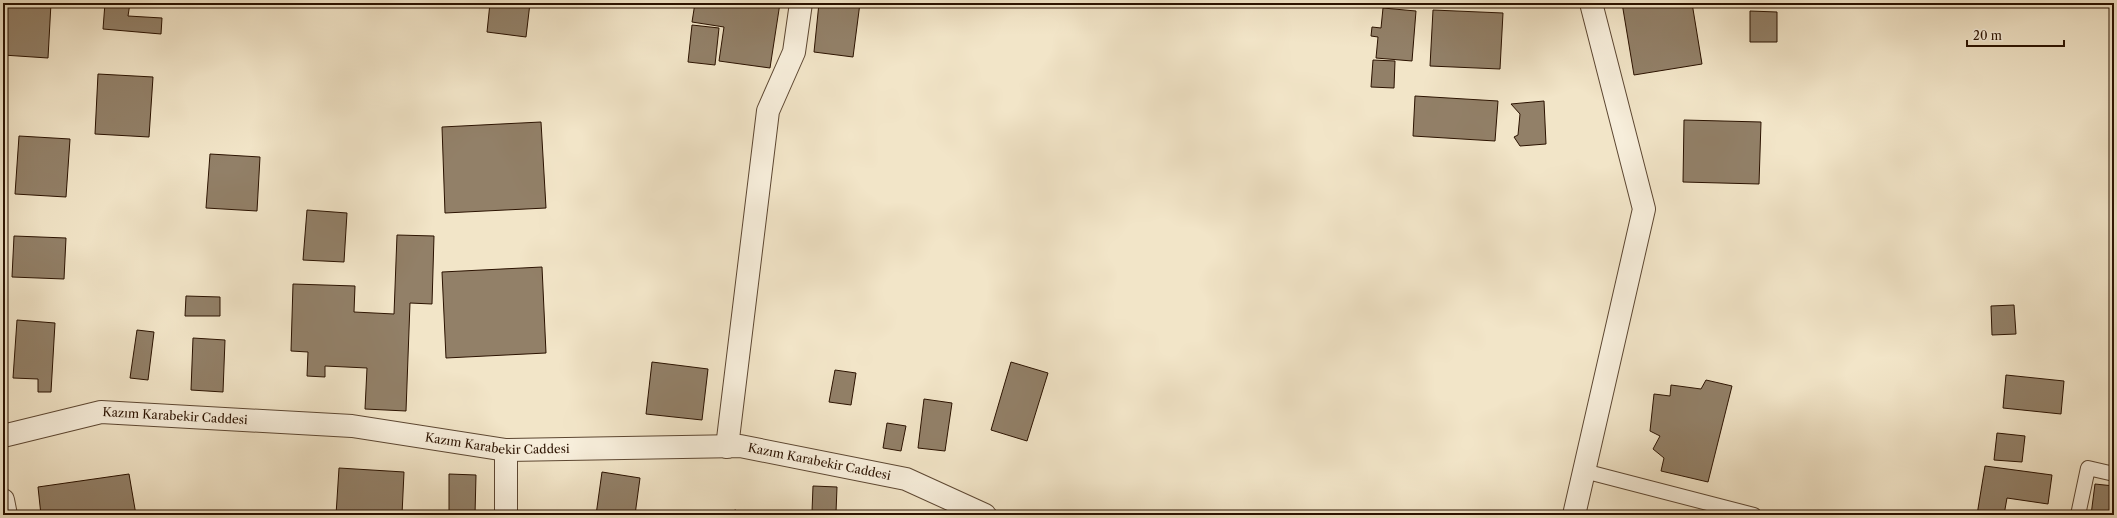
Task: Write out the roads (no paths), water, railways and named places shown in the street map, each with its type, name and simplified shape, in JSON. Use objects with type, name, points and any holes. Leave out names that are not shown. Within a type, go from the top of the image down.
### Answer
[{"type":"street","points":[[727,447],[768,112],[794,52],[801,3]]},
{"type":"street","points":[[1574,515],[1644,209],[1591,3]]},
{"type":"street","name":"Kazım Karabekir Caddesi","points":[[3,436],[101,412],[352,426],[506,450],[740,446],[906,479],[985,515]]},
{"type":"street","points":[[506,450],[506,515]]},
{"type":"street","points":[[3,500],[6,515]]},
{"type":"lane","points":[[2078,515],[2088,468],[2114,474]]},
{"type":"lane","points":[[1584,471],[1754,515]]}]
